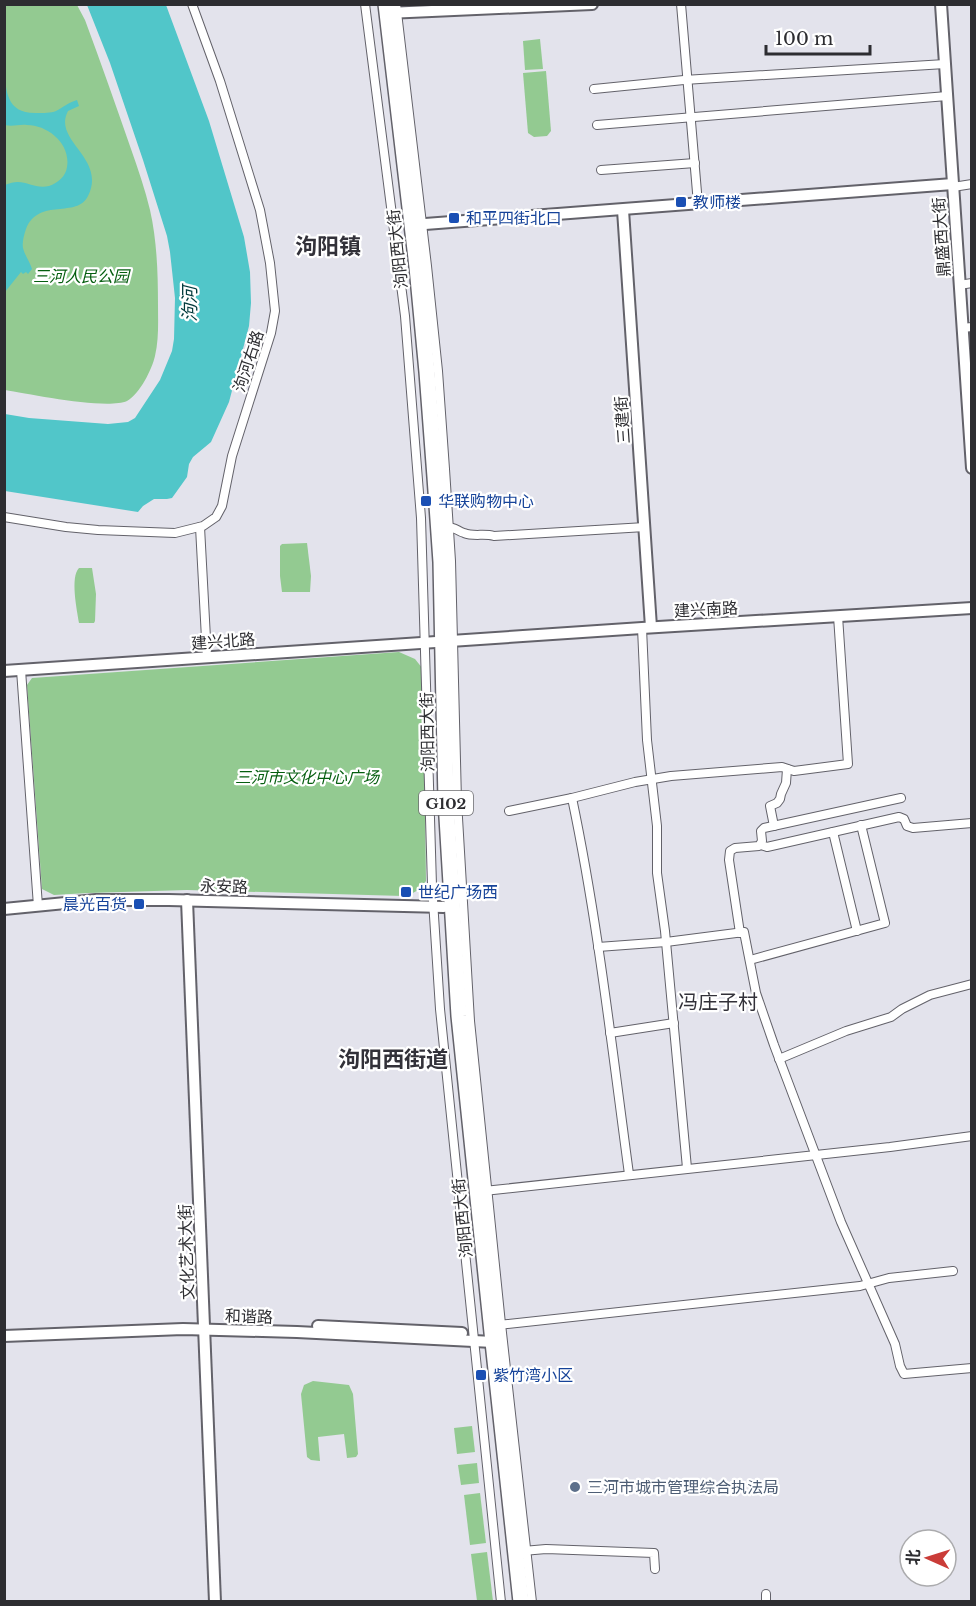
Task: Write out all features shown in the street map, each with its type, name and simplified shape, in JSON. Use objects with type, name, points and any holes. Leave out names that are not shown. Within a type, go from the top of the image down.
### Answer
[{"type":"highway","name":"泃阳西大街","points":[[389,8],[400,190],[419,372],[439,641],[459,1016],[482,1191],[486,1335],[520,1551],[521,1602]]},
{"type":"highway","name":"泃阳西大街","points":[[389,8],[417,225],[427,372],[444,527],[439,641],[438,907],[486,1335],[512,1602]]},
{"type":"street","name":"泃河右路","points":[[192,4],[220,81],[260,210],[270,263],[275,311],[271,333],[232,456],[222,506],[216,517],[200,527]]},
{"type":"street","points":[[365,4],[405,316],[421,518],[439,641]]},
{"type":"street","points":[[389,8],[592,4]]},
{"type":"street","points":[[681,4],[698,204]]},
{"type":"street","name":"鼎盛西大街","points":[[940,4],[960,285],[967,328],[972,468]]},
{"type":"street","points":[[594,89],[688,80],[945,64]]},
{"type":"street","points":[[597,125],[947,96]]},
{"type":"street","points":[[601,170],[694,163]]},
{"type":"street","points":[[417,225],[972,184]]},
{"type":"street","name":"三建街","points":[[622,210],[645,527],[646,627]]},
{"type":"street","points":[[960,285],[972,283]]},
{"type":"street","points":[[4,517],[66,527],[140,533],[175,533],[200,527],[207,657]]},
{"type":"street","points":[[444,527],[453,526],[464,533],[494,536],[645,527]]},
{"type":"street","name":"建兴南路","points":[[439,641],[972,608]]},
{"type":"street","points":[[509,811],[652,779],[782,767],[794,771],[848,764],[838,616]]},
{"type":"street","points":[[646,627],[647,740],[657,826],[657,873],[666,942],[687,1168]]},
{"type":"street","name":"建兴北路","points":[[4,671],[439,641]]},
{"type":"street","points":[[21,670],[38,906]]},
{"type":"street","points":[[774,826],[770,806],[780,799],[786,783],[787,769]]},
{"type":"street","points":[[572,798],[598,947],[629,1174]]},
{"type":"street","points":[[761,845],[762,829],[901,798]]},
{"type":"street","points":[[740,933],[729,860],[729,852],[735,848],[751,848],[761,845],[766,847],[898,817],[904,819],[907,826],[913,828],[972,824]]},
{"type":"street","points":[[750,960],[885,923],[861,825]]},
{"type":"street","points":[[832,832],[857,931]]},
{"type":"street","name":"永安路","points":[[4,909],[96,900],[187,900],[438,907]]},
{"type":"street","name":"文化艺术大街","points":[[187,900],[215,1602]]},
{"type":"street","points":[[598,947],[666,942],[744,932],[756,993],[779,1059],[841,1222],[895,1344],[904,1374],[972,1368]]},
{"type":"street","points":[[779,1059],[846,1031],[891,1017],[902,1009],[930,996],[972,984]]},
{"type":"street","points":[[610,1033],[674,1023]]},
{"type":"street","points":[[482,1191],[972,1136]]},
{"type":"street","points":[[501,1602],[486,1335],[860,1286],[889,1278],[953,1271]]},
{"type":"street","name":"和谐路","points":[[4,1329],[183,1322],[204,1326]]},
{"type":"street","name":"和谐路","points":[[4,1336],[204,1326],[486,1335]]},
{"type":"street","points":[[532,1602],[520,1551],[546,1549],[654,1553],[655,1569]]},
{"type":"green space","name":"三河人民公园","points":[[5,5],[77,5],[91,36],[144,187],[156,246],[158,337],[151,368],[141,387],[127,401],[103,404],[86,403],[5,390]]},
{"type":"green space","points":[[540,39],[543,69],[525,70],[523,41]]},
{"type":"green space","points":[[546,71],[551,131],[547,136],[534,137],[528,133],[523,73]]},
{"type":"green space","points":[[307,543],[311,576],[310,592],[282,592],[280,546]]},
{"type":"green space","points":[[79,568],[92,568],[96,594],[94,623],[79,623],[75,579]]},
{"type":"green space","name":"三河市文化中心广场","points":[[399,652],[415,659],[423,669],[426,881],[416,891],[403,896],[187,890],[54,895],[42,889],[27,685],[32,678]]},
{"type":"green space","points":[[313,1381],[349,1385],[353,1394],[358,1454],[356,1457],[347,1458],[344,1434],[318,1437],[320,1461],[307,1457],[301,1394],[304,1385]]},
{"type":"green space","points":[[472,1426],[475,1452],[457,1454],[454,1428]]},
{"type":"green space","points":[[477,1463],[479,1483],[461,1485],[458,1465]]},
{"type":"green space","points":[[480,1493],[486,1543],[470,1545],[464,1495]]},
{"type":"green space","points":[[487,1552],[493,1601],[477,1601],[471,1554]]},
{"type":"water","name":"泃河","points":[[87,5],[166,5],[209,121],[244,237],[250,272],[249,326],[229,402],[211,442],[193,457],[189,464],[187,477],[172,498],[154,499],[138,512],[5,491],[5,414],[108,424],[128,422],[135,418],[160,380],[172,351],[175,298],[167,236],[110,63]]},
{"type":"water","points":[[4,67],[7,92],[13,105],[19,110],[52,112],[77,100],[79,106],[68,111],[65,122],[67,132],[91,171],[92,183],[83,203],[48,211],[32,219],[23,238],[23,246],[32,269],[28,274],[21,272],[5,292],[5,185],[23,182],[43,187],[52,185],[65,173],[67,159],[62,144],[43,128],[5,125]]},
{"type":"place","name":"教师楼","points":[[681,202]]},
{"type":"place","name":"和平四街北口","points":[[454,218]]},
{"type":"place","name":"华联购物中心","points":[[426,501]]},
{"type":"place","name":"世纪广场西","points":[[406,892]]},
{"type":"place","name":"晨光百货","points":[[139,904]]},
{"type":"place","name":"紫竹湾小区","points":[[481,1375]]},
{"type":"place","name":"三河市城市管理综合执法局","points":[[575,1487]]},
{"type":"district","name":"泃阳镇","points":[[328,246]]},
{"type":"district","name":"冯庄子村","points":[[718,1002]]},
{"type":"district","name":"泃阳西街道","points":[[393,1059]]}]
